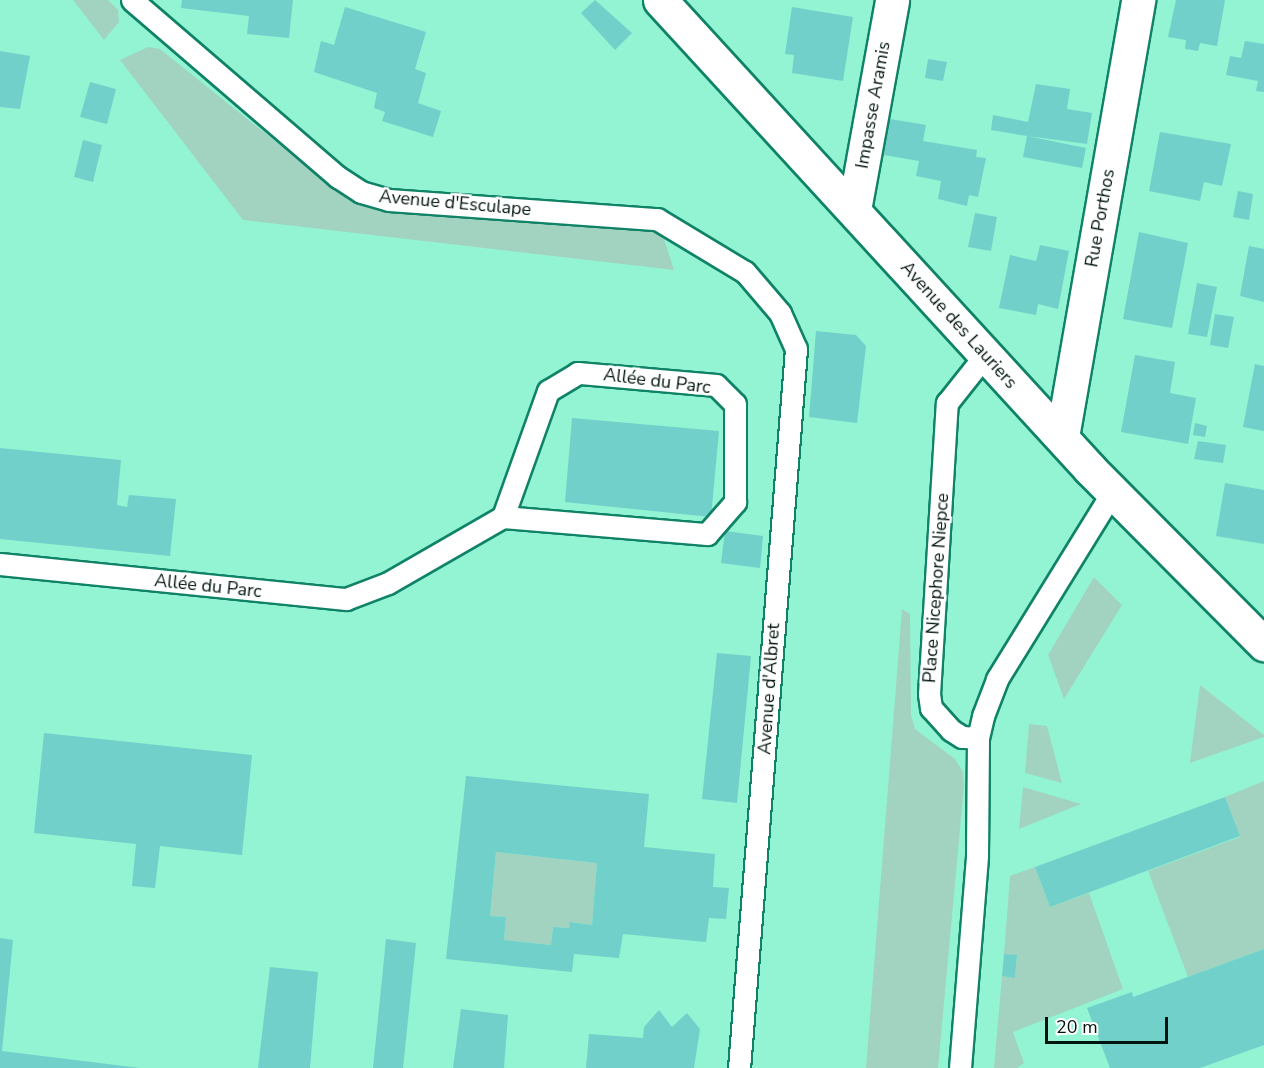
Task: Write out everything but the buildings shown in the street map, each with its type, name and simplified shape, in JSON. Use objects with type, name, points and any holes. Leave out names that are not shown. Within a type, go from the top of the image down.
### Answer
[{"type":"street","name":"Avenue des Lauriers","points":[[660,0],[683,12],[854,210],[985,356],[1264,644]]},
{"type":"street","name":"Impasse Aramis","points":[[854,210],[892,0]]},
{"type":"street","name":"Rue Porthos","points":[[1062,437],[1138,0]]},
{"type":"lane","name":"Avenue d'Esculape","points":[[132,0],[329,170],[361,192],[389,200],[657,219],[745,273],[780,312]]},
{"type":"lane","name":"Avenue d'Albret","points":[[739,1068],[796,349],[780,312]]},
{"type":"lane","name":"Place Nicephore Niepce","points":[[978,738],[962,737],[951,730],[931,708],[929,694],[946,403],[985,356]]},
{"type":"lane","name":"Allée du Parc","points":[[0,564],[346,599],[388,583],[503,517],[707,534],[735,502],[735,404],[716,385],[578,373],[548,391],[503,517]]},
{"type":"lane","points":[[960,1068],[977,855],[978,738],[997,679],[1113,490]]},
{"type":"green space","points":[[73,0],[108,0],[118,10],[119,22],[104,40]]},
{"type":"green space","points":[[148,47],[160,49],[351,202],[638,227],[663,236],[674,270],[243,220],[120,60]]},
{"type":"green space","points":[[1094,577],[1122,605],[1064,699],[1048,655]]},
{"type":"green space","points":[[902,609],[910,614],[911,715],[915,729],[955,759],[963,772],[964,786],[938,1068],[866,1068]]},
{"type":"green space","points":[[1200,685],[1264,735],[1264,737],[1190,763]]},
{"type":"green space","points":[[1029,724],[1047,726],[1062,783],[1025,773]]},
{"type":"green space","points":[[1264,781],[1264,949],[1188,977],[1148,871],[1240,837],[1225,797]]},
{"type":"green space","points":[[1023,787],[1081,804],[1019,829]]},
{"type":"green space","points":[[496,852],[597,863],[592,925],[571,922],[569,928],[553,927],[551,945],[504,940],[506,917],[490,916]]},
{"type":"green space","points":[[1035,867],[1050,907],[1089,893],[1123,989],[1013,1032],[1024,1063],[1017,1068],[994,1068],[1002,976],[1015,978],[1017,956],[1004,954],[1010,876]]}]
